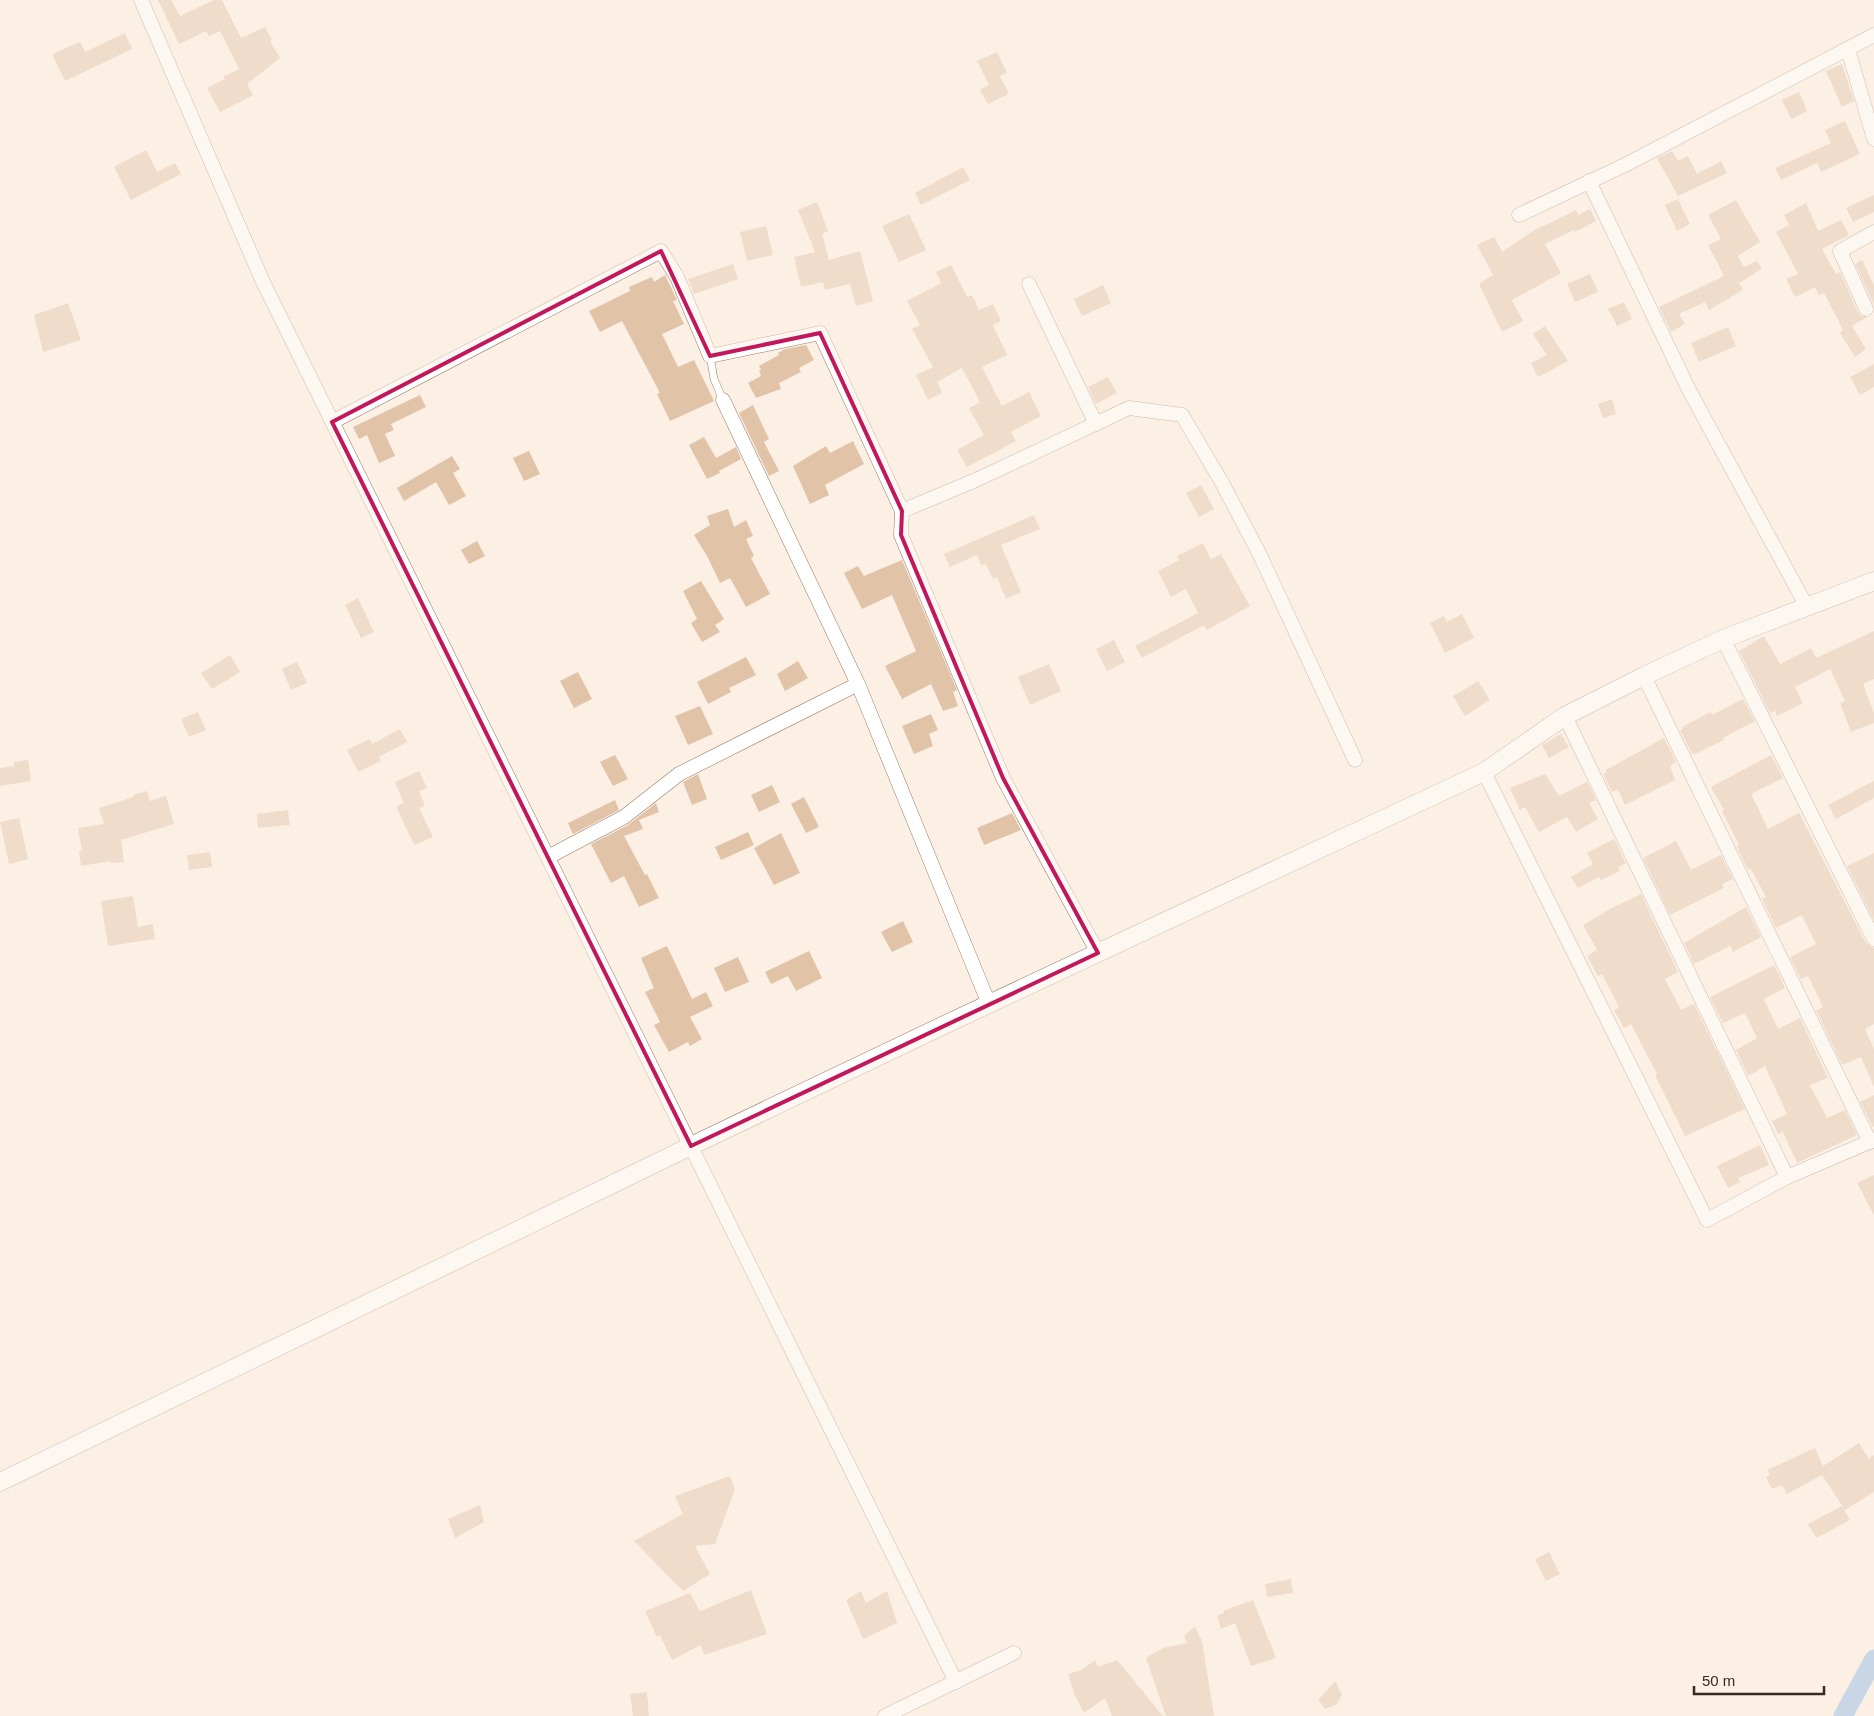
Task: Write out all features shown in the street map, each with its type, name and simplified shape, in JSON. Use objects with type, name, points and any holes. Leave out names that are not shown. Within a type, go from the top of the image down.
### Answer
[{"type":"street","points":[[141,0],[255,264],[956,1682]]},
{"type":"street","points":[[1519,215],[1874,35]]},
{"type":"street","points":[[1848,49],[1874,139]]},
{"type":"street","points":[[1589,181],[1689,390],[1807,607]]},
{"type":"street","points":[[1866,309],[1840,251],[1874,232]]},
{"type":"street","points":[[332,422],[662,250],[677,277],[710,356],[820,333],[902,512],[901,535],[1002,778],[1098,953]]},
{"type":"street","points":[[1029,284],[1096,424]]},
{"type":"street","points":[[722,400],[858,684],[989,1004]]},
{"type":"street","points":[[902,512],[976,480],[1129,408],[1182,415],[1221,481],[1259,554],[1355,760]]},
{"type":"street","points":[[0,1482],[691,1146],[1484,772],[1565,716],[1644,676],[1723,640],[1874,582]]},
{"type":"street","points":[[1723,640],[1874,939]]},
{"type":"street","points":[[1484,772],[1707,1220],[1787,1177],[1872,1141],[1644,676]]},
{"type":"street","points":[[548,857],[624,817],[679,774],[858,684]]},
{"type":"street","points":[[1565,716],[1787,1177]]},
{"type":"street","points":[[885,1716],[1014,1653]]},
{"type":"lane","points":[[710,356],[714,379],[722,400]]},
{"type":"highlighted area","points":[[661,251],[710,356],[820,333],[902,511],[901,535],[1003,778],[1098,953],[691,1146],[332,422]]},
{"type":"building","points":[[158,0],[171,0],[180,16],[214,0],[222,0],[241,38],[265,27],[272,40],[270,41],[280,58],[247,84],[253,95],[220,112],[207,88],[239,69],[220,31],[209,36],[206,31],[179,44]]},
{"type":"building","points":[[125,33],[132,49],[65,81],[52,54],[80,42],[85,52]]},
{"type":"building","points":[[997,52],[1007,73],[1000,76],[1009,94],[988,104],[980,90],[989,85],[977,61]]},
{"type":"building","points":[[1842,64],[1854,101],[1842,107],[1826,71]]},
{"type":"building","points":[[1799,92],[1807,111],[1791,119],[1782,100]]},
{"type":"building","points":[[1845,121],[1860,154],[1821,172],[1817,163],[1781,180],[1775,168],[1831,143],[1825,130]]},
{"type":"building","points":[[146,150],[157,172],[175,163],[181,174],[131,200],[114,167]]},
{"type":"building","points":[[1672,151],[1678,161],[1688,156],[1697,174],[1721,161],[1727,173],[1678,196],[1657,158]]},
{"type":"building","points":[[963,167],[970,180],[921,205],[915,193]]},
{"type":"building","points":[[1874,195],[1874,212],[1853,222],[1846,208]]},
{"type":"building","points":[[1678,199],[1690,224],[1677,231],[1665,205]]},
{"type":"building","points":[[1736,200],[1760,242],[1738,257],[1744,267],[1757,261],[1762,269],[1739,283],[1743,290],[1709,310],[1705,302],[1679,314],[1685,324],[1671,332],[1659,307],[1724,276],[1708,245],[1721,239],[1708,215]]},
{"type":"building","points":[[817,202],[828,231],[822,234],[829,260],[860,251],[873,301],[856,306],[850,284],[825,290],[823,282],[801,287],[794,257],[815,252],[798,210]]},
{"type":"building","points":[[1806,203],[1818,231],[1841,220],[1849,235],[1822,249],[1836,274],[1840,272],[1858,313],[1861,316],[1867,317],[1852,326],[1866,349],[1855,357],[1840,333],[1843,330],[1824,293],[1819,295],[1815,287],[1795,297],[1786,279],[1798,274],[1776,232],[1789,225],[1784,215]]},
{"type":"building","points":[[1590,209],[1596,221],[1545,244],[1561,273],[1512,300],[1523,321],[1502,332],[1479,284],[1493,275],[1477,245],[1494,237],[1502,252],[1533,231],[1576,210],[1578,215]]},
{"type":"building","points":[[909,214],[926,250],[899,262],[882,226]]},
{"type":"building","points":[[766,226],[773,255],[747,261],[740,232]]},
{"type":"building","points":[[1862,260],[1874,285],[1874,305],[1855,264]]},
{"type":"building","points":[[733,264],[738,279],[694,294],[688,279]]},
{"type":"building","points":[[951,265],[967,297],[972,295],[979,310],[993,304],[1001,321],[993,325],[1007,355],[982,367],[1002,406],[1029,392],[1041,416],[1011,432],[1016,441],[967,467],[957,450],[984,435],[969,408],[980,402],[962,368],[937,382],[942,393],[928,400],[916,375],[933,367],[912,329],[920,325],[907,301],[941,283],[936,272]]},
{"type":"building","points":[[1590,274],[1598,292],[1575,302],[1567,284]]},
{"type":"building","points":[[665,275],[677,300],[673,301],[684,324],[662,334],[678,367],[694,360],[714,401],[670,421],[657,394],[660,393],[622,321],[600,332],[589,311],[630,291],[629,287],[652,277],[654,282]]},
{"type":"building","points":[[1103,285],[1111,303],[1082,316],[1074,299]]},
{"type":"building","points":[[1624,302],[1632,319],[1617,326],[1608,309]]},
{"type":"building","points":[[68,303],[81,340],[43,352],[34,315]]},
{"type":"building","points":[[1545,326],[1568,361],[1538,377],[1531,363],[1547,355],[1533,334]]},
{"type":"building","points":[[1728,327],[1736,346],[1699,362],[1691,343]]},
{"type":"building","points":[[806,345],[814,360],[799,368],[801,372],[779,383],[781,389],[756,398],[748,383],[761,376],[759,366],[779,355],[778,353],[785,349]]},
{"type":"building","points":[[1874,364],[1874,387],[1860,395],[1850,377]]},
{"type":"building","points":[[1108,377],[1117,393],[1096,404],[1088,387]]},
{"type":"building","points":[[420,395],[426,407],[391,424],[394,430],[385,434],[395,456],[379,463],[367,435],[359,439],[353,427]]},
{"type":"building","points":[[1612,399],[1616,414],[1603,418],[1598,404]]},
{"type":"building","points":[[753,405],[769,439],[764,442],[779,471],[769,476],[739,413]]},
{"type":"building","points":[[704,437],[716,458],[736,447],[741,459],[707,479],[689,445]]},
{"type":"building","points":[[853,441],[864,464],[825,485],[829,495],[810,504],[793,466],[826,446],[830,453]]},
{"type":"building","points":[[529,451],[540,474],[524,481],[513,458]]},
{"type":"building","points":[[452,456],[460,469],[453,473],[466,496],[449,505],[436,482],[404,501],[397,488]]},
{"type":"building","points":[[1201,485],[1214,509],[1199,517],[1186,493]]},
{"type":"building","points":[[728,509],[734,527],[746,520],[753,536],[746,539],[754,556],[751,558],[770,594],[746,607],[730,578],[720,583],[694,535],[710,525],[707,516]]},
{"type":"building","points":[[1034,515],[1040,529],[1001,545],[1021,592],[1006,599],[997,577],[993,579],[986,564],[981,565],[977,555],[950,567],[944,554]]},
{"type":"building","points":[[477,541],[485,556],[469,564],[461,550]]},
{"type":"building","points":[[1203,543],[1211,559],[1221,554],[1250,606],[1207,630],[1204,625],[1142,658],[1135,646],[1198,613],[1186,589],[1171,597],[1158,571],[1179,560],[1177,556]]},
{"type":"building","points":[[902,560],[957,690],[953,692],[958,706],[943,711],[931,684],[902,699],[885,666],[916,651],[892,595],[862,609],[844,573],[858,566],[864,576]]},
{"type":"building","points":[[701,581],[724,619],[715,625],[720,632],[702,642],[691,623],[697,619],[683,591]]},
{"type":"building","points":[[358,598],[374,632],[361,638],[345,605]]},
{"type":"building","points":[[1462,614],[1474,638],[1445,653],[1430,623],[1444,616],[1447,622]]},
{"type":"building","points":[[1874,631],[1874,679],[1863,684],[1874,713],[1874,723],[1851,732],[1840,703],[1845,701],[1830,669],[1795,687],[1803,703],[1777,716],[1775,711],[1770,713],[1739,651],[1764,636],[1780,664],[1811,648],[1816,658]]},
{"type":"building","points":[[1114,640],[1125,662],[1107,671],[1096,649]]},
{"type":"building","points":[[230,655],[240,672],[212,689],[201,673]]},
{"type":"building","points":[[746,657],[756,675],[729,688],[731,692],[708,704],[697,682]]},
{"type":"building","points":[[798,661],[808,678],[785,691],[777,674]]},
{"type":"building","points":[[297,662],[307,683],[291,690],[282,669]]},
{"type":"building","points":[[1049,664],[1061,691],[1030,705],[1018,677]]},
{"type":"building","points":[[578,672],[592,699],[574,708],[560,681]]},
{"type":"building","points":[[1478,681],[1490,700],[1465,716],[1453,696]]},
{"type":"building","points":[[1743,699],[1755,721],[1723,738],[1724,740],[1692,754],[1680,730],[1683,729],[1682,727],[1711,712],[1712,715]]},
{"type":"building","points":[[700,706],[713,734],[688,745],[675,716]]},
{"type":"building","points":[[198,712],[206,730],[189,737],[181,719]]},
{"type":"building","points":[[931,714],[938,730],[929,734],[933,746],[914,754],[902,726]]},
{"type":"building","points":[[400,729],[407,742],[379,757],[381,761],[358,772],[347,750],[370,739],[372,744]]},
{"type":"building","points":[[1561,734],[1569,747],[1549,758],[1542,745]]},
{"type":"building","points":[[1664,738],[1676,762],[1670,766],[1675,780],[1625,805],[1617,790],[1612,792],[1603,774],[1607,772],[1606,770]]},
{"type":"building","points":[[615,755],[628,779],[613,786],[600,762]]},
{"type":"building","points":[[1771,755],[1783,778],[1751,794],[1768,829],[1799,813],[1866,943],[1874,948],[1874,1024],[1865,1029],[1874,1049],[1874,1087],[1861,1057],[1842,1065],[1816,1010],[1823,1007],[1808,976],[1801,979],[1790,957],[1816,944],[1802,915],[1776,928],[1762,899],[1766,897],[1751,869],[1748,870],[1737,847],[1738,843],[1722,811],[1724,810],[1711,787]]},
{"type":"building","points":[[28,760],[31,781],[0,786],[0,768],[14,766],[14,762]]},
{"type":"building","points":[[419,771],[427,788],[419,791],[425,806],[419,808],[433,837],[414,845],[396,806],[404,803],[395,782]]},
{"type":"building","points":[[698,774],[707,799],[692,805],[683,782]]},
{"type":"building","points":[[1545,774],[1559,796],[1587,782],[1596,800],[1589,803],[1598,819],[1576,832],[1567,817],[1539,832],[1525,807],[1520,810],[1510,788]]},
{"type":"building","points":[[1874,781],[1874,798],[1836,819],[1828,805]]},
{"type":"building","points":[[772,785],[780,802],[759,812],[751,795]]},
{"type":"building","points":[[147,791],[150,801],[166,796],[174,824],[121,840],[124,862],[111,863],[111,861],[81,866],[79,851],[82,851],[78,828],[104,824],[99,808]]},
{"type":"building","points":[[804,797],[819,827],[806,833],[791,804]]},
{"type":"building","points":[[615,800],[619,810],[573,834],[568,823]]},
{"type":"building","points":[[656,803],[659,812],[639,820],[643,829],[624,836],[659,898],[639,907],[624,876],[611,883],[591,844],[628,825]]},
{"type":"building","points":[[288,810],[290,825],[258,828],[257,814]]},
{"type":"building","points":[[1012,813],[1021,830],[984,845],[977,828]]},
{"type":"building","points":[[19,818],[28,859],[9,864],[0,822]]},
{"type":"building","points":[[748,832],[754,845],[721,860],[715,847]]},
{"type":"building","points":[[781,833],[800,873],[774,885],[754,848]]},
{"type":"building","points":[[1614,839],[1626,863],[1618,867],[1620,871],[1601,880],[1599,877],[1578,888],[1571,877],[1593,864],[1587,853]]},
{"type":"building","points":[[1676,841],[1691,870],[1721,855],[1733,879],[1722,884],[1724,888],[1670,915],[1643,858]]},
{"type":"building","points":[[210,852],[212,867],[189,870],[187,855]]},
{"type":"building","points":[[1874,853],[1874,920],[1847,866]]},
{"type":"building","points":[[1641,894],[1678,972],[1665,979],[1681,1010],[1694,1004],[1745,1109],[1685,1136],[1655,1075],[1657,1074],[1631,1024],[1624,1028],[1614,1010],[1619,1007],[1602,974],[1598,976],[1587,956],[1597,950],[1583,925]]},
{"type":"building","points":[[133,896],[138,927],[153,924],[155,939],[108,946],[101,901]]},
{"type":"building","points":[[1746,907],[1761,937],[1733,952],[1730,946],[1694,964],[1684,943]]},
{"type":"building","points":[[903,921],[913,942],[892,952],[881,932]]},
{"type":"building","points":[[667,946],[692,999],[706,992],[713,1006],[690,1017],[702,1039],[690,1046],[688,1042],[669,1052],[654,1025],[660,1022],[645,992],[654,988],[641,958]]},
{"type":"building","points":[[809,951],[822,978],[796,991],[788,976],[771,984],[765,972]]},
{"type":"building","points":[[738,957],[749,982],[725,992],[714,968]]},
{"type":"building","points":[[1774,965],[1785,988],[1764,999],[1778,1029],[1800,1018],[1828,1078],[1810,1085],[1827,1118],[1845,1110],[1857,1135],[1797,1163],[1783,1132],[1778,1134],[1772,1121],[1787,1114],[1765,1066],[1748,1076],[1736,1050],[1757,1038],[1745,1013],[1723,1023],[1710,997]]},
{"type":"building","points":[[1874,1095],[1874,1126],[1873,1127],[1860,1102]]},
{"type":"building","points":[[1760,1145],[1769,1165],[1738,1178],[1740,1182],[1728,1188],[1717,1166]]},
{"type":"building","points":[[1874,1175],[1874,1215],[1857,1183]]},
{"type":"building","points":[[1859,1443],[1869,1459],[1874,1455],[1874,1492],[1845,1510],[1822,1475],[1787,1494],[1782,1485],[1772,1489],[1766,1477],[1770,1475],[1767,1470],[1815,1448],[1823,1466]]},
{"type":"building","points":[[730,1476],[735,1489],[715,1544],[695,1546],[710,1574],[683,1591],[634,1541],[683,1514],[675,1496]]},
{"type":"building","points":[[480,1505],[484,1522],[455,1538],[448,1519]]},
{"type":"building","points":[[1842,1506],[1850,1520],[1816,1538],[1808,1524]]},
{"type":"building","points":[[1549,1552],[1560,1574],[1546,1581],[1535,1559]]},
{"type":"building","points":[[1291,1579],[1293,1593],[1267,1597],[1265,1584]]},
{"type":"building","points":[[751,1590],[767,1634],[704,1655],[701,1645],[672,1660],[660,1635],[657,1637],[645,1611],[690,1593],[700,1611]]},
{"type":"building","points":[[861,1591],[866,1603],[887,1591],[897,1623],[863,1639],[846,1600]]},
{"type":"building","points":[[1253,1600],[1276,1658],[1251,1666],[1235,1623],[1221,1629],[1217,1616],[1224,1613],[1223,1611]]},
{"type":"building","points":[[1195,1627],[1202,1641],[1214,1716],[1166,1716],[1146,1658],[1163,1648],[1187,1643],[1184,1635]]},
{"type":"building","points":[[1095,1660],[1098,1667],[1117,1660],[1163,1716],[1112,1716],[1105,1698],[1084,1713],[1075,1696],[1068,1674],[1082,1670]]},
{"type":"building","points":[[1335,1681],[1342,1695],[1337,1704],[1325,1709],[1318,1700]]},
{"type":"building","points":[[647,1692],[649,1716],[633,1716],[630,1694]]},
{"type":"waterway","points":[[1843,1716],[1874,1659]]}]
